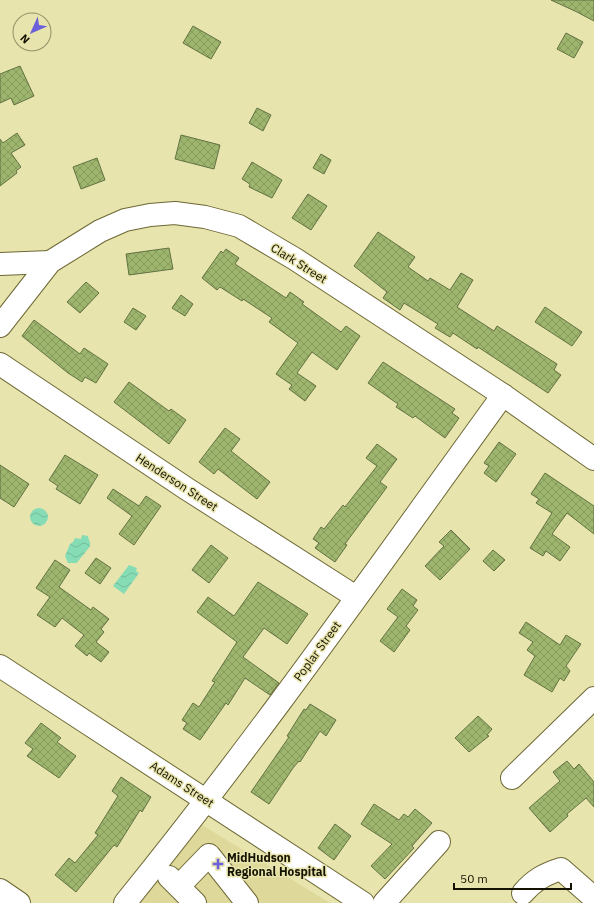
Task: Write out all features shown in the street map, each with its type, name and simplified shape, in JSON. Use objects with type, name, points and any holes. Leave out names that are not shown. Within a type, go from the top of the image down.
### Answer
[{"type":"street","name":"Clark Street","points":[[0,326],[50,262],[100,231],[125,220],[150,215],[175,214],[205,217],[239,226],[295,259],[503,395],[594,459]]},
{"type":"street","points":[[0,264],[50,262]]},
{"type":"street","name":"Henderson Street","points":[[0,364],[187,489],[356,597]]},
{"type":"street","name":"Poplar Street","points":[[132,900],[156,863],[207,800],[503,395]]},
{"type":"street","name":"Adams Street","points":[[0,666],[363,903]]},
{"type":"street","points":[[512,778],[594,698]]},
{"type":"street","points":[[384,903],[439,842]]},
{"type":"street","points":[[179,886],[209,855],[246,903]]},
{"type":"street","points":[[156,863],[195,903]]},
{"type":"street","points":[[523,893],[533,881],[561,869],[594,898]]},
{"type":"street","points":[[0,890],[20,903]]},
{"type":"shaded area","name":"MidHudson Regional Hospital","points":[[202,825],[330,903],[140,903]]},
{"type":"water","points":[[39,508],[45,511],[48,517],[45,523],[39,526],[33,523],[30,517],[33,511]]},
{"type":"water","points":[[82,535],[88,536],[90,546],[77,563],[68,563],[65,556],[70,544],[75,538],[81,539]]},
{"type":"water","points":[[129,565],[137,568],[136,571],[139,573],[124,594],[113,586]]},
{"type":"building","points":[[551,0],[594,0],[594,21],[577,12]]},
{"type":"building","points":[[193,26],[221,42],[211,59],[183,43]]},
{"type":"building","points":[[566,33],[583,42],[574,58],[557,49]]},
{"type":"building","points":[[20,66],[34,96],[14,105],[11,98],[0,103],[0,74]]},
{"type":"building","points":[[257,108],[271,115],[263,131],[249,123]]},
{"type":"building","points":[[17,133],[25,145],[11,153],[21,167],[16,171],[17,173],[0,186],[0,139],[3,143]]},
{"type":"building","points":[[181,135],[220,145],[214,169],[175,159]]},
{"type":"building","points":[[321,154],[331,160],[324,174],[313,168]]},
{"type":"building","points":[[97,158],[105,180],[81,189],[73,167]]},
{"type":"building","points":[[252,162],[282,180],[272,198],[249,187],[250,184],[242,179]]},
{"type":"building","points":[[308,194],[327,206],[311,230],[292,218]]},
{"type":"building","points":[[378,232],[415,257],[408,267],[428,281],[430,278],[450,290],[461,273],[473,280],[457,307],[494,331],[497,326],[557,364],[554,370],[561,375],[548,393],[478,347],[477,349],[453,333],[450,337],[435,328],[438,324],[404,303],[400,310],[383,298],[387,292],[354,266]]},
{"type":"building","points":[[169,248],[173,269],[129,275],[126,254]]},
{"type":"building","points":[[226,249],[239,258],[235,264],[286,298],[290,292],[304,302],[302,304],[341,332],[346,326],[360,336],[337,370],[312,352],[297,373],[316,386],[305,401],[289,389],[292,385],[276,374],[298,343],[269,322],[272,318],[243,299],[242,301],[220,287],[217,290],[202,278],[221,251],[223,253]]},
{"type":"building","points":[[86,282],[99,293],[80,313],[67,302]]},
{"type":"building","points":[[181,295],[193,304],[185,316],[172,308]]},
{"type":"building","points":[[545,307],[582,332],[572,346],[535,322]]},
{"type":"building","points":[[133,308],[146,316],[136,330],[124,322]]},
{"type":"building","points":[[34,320],[80,354],[84,348],[108,364],[96,383],[85,377],[82,382],[68,373],[22,336]]},
{"type":"building","points":[[383,362],[455,409],[452,413],[459,418],[445,438],[415,416],[413,418],[396,407],[398,404],[368,383]]},
{"type":"building","points":[[129,382],[169,411],[171,409],[186,420],[169,444],[114,402]]},
{"type":"building","points":[[225,428],[240,439],[231,451],[270,482],[257,499],[218,469],[214,474],[199,462]]},
{"type":"building","points":[[499,442],[516,454],[496,482],[484,473],[489,466],[484,463]]},
{"type":"building","points":[[377,444],[397,459],[380,482],[387,487],[345,544],[347,545],[335,562],[315,548],[319,543],[313,539],[321,527],[324,529],[343,505],[345,507],[377,466],[366,458]]},
{"type":"building","points":[[65,455],[98,475],[80,504],[56,489],[58,486],[49,480]]},
{"type":"building","points":[[0,465],[29,484],[14,507],[0,498]]},
{"type":"building","points":[[545,473],[594,506],[594,534],[567,513],[552,534],[570,547],[560,561],[546,551],[543,556],[530,548],[552,513],[536,503],[539,499],[531,494]]},
{"type":"building","points":[[113,489],[139,506],[146,496],[161,506],[134,545],[119,534],[132,516],[107,498]]},
{"type":"building","points":[[451,530],[470,549],[440,580],[425,566],[444,546],[439,542]]},
{"type":"building","points":[[211,545],[228,558],[209,583],[192,570]]},
{"type":"building","points":[[493,550],[505,560],[494,571],[483,561]]},
{"type":"building","points":[[96,558],[111,568],[100,584],[85,573]]},
{"type":"building","points":[[55,560],[70,570],[59,587],[91,610],[93,607],[109,619],[101,629],[104,632],[96,642],[109,652],[101,662],[89,653],[87,656],[75,646],[84,635],[62,618],[55,627],[37,615],[50,597],[36,588]]},
{"type":"building","points":[[258,582],[308,614],[287,644],[264,628],[243,657],[279,683],[270,695],[245,678],[228,705],[226,703],[200,740],[183,729],[187,723],[182,720],[193,703],[199,707],[215,682],[212,681],[237,642],[197,612],[208,597],[234,616]]},
{"type":"building","points":[[402,589],[417,600],[413,606],[418,610],[406,626],[410,630],[394,652],[380,641],[398,617],[387,609]]},
{"type":"building","points":[[526,622],[560,645],[566,635],[581,644],[566,666],[570,671],[564,681],[560,678],[552,692],[524,675],[535,656],[527,650],[533,642],[519,633]]},
{"type":"building","points":[[310,704],[336,720],[326,736],[320,731],[300,762],[299,761],[293,768],[269,804],[251,792],[289,737],[287,736],[304,709],[306,710]]},
{"type":"building","points":[[478,716],[492,729],[487,735],[489,736],[469,752],[455,738]]},
{"type":"building","points":[[41,723],[61,738],[57,742],[76,756],[59,778],[27,756],[33,749],[25,743]]},
{"type":"building","points":[[567,761],[574,769],[579,764],[594,782],[594,807],[586,798],[567,814],[568,816],[550,832],[529,808],[560,781],[553,772]]},
{"type":"building","points":[[121,777],[151,797],[142,812],[140,810],[117,847],[114,845],[76,892],[55,875],[69,858],[75,863],[98,835],[95,833],[118,796],[112,791]]},
{"type":"building","points":[[374,804],[399,820],[404,814],[408,817],[415,809],[432,823],[412,846],[414,848],[385,879],[371,866],[392,844],[361,824]]},
{"type":"building","points":[[335,824],[351,836],[334,860],[318,848]]},
{"type":"place","name":"MidHudson Regional Hospital","points":[[218,864]]}]
